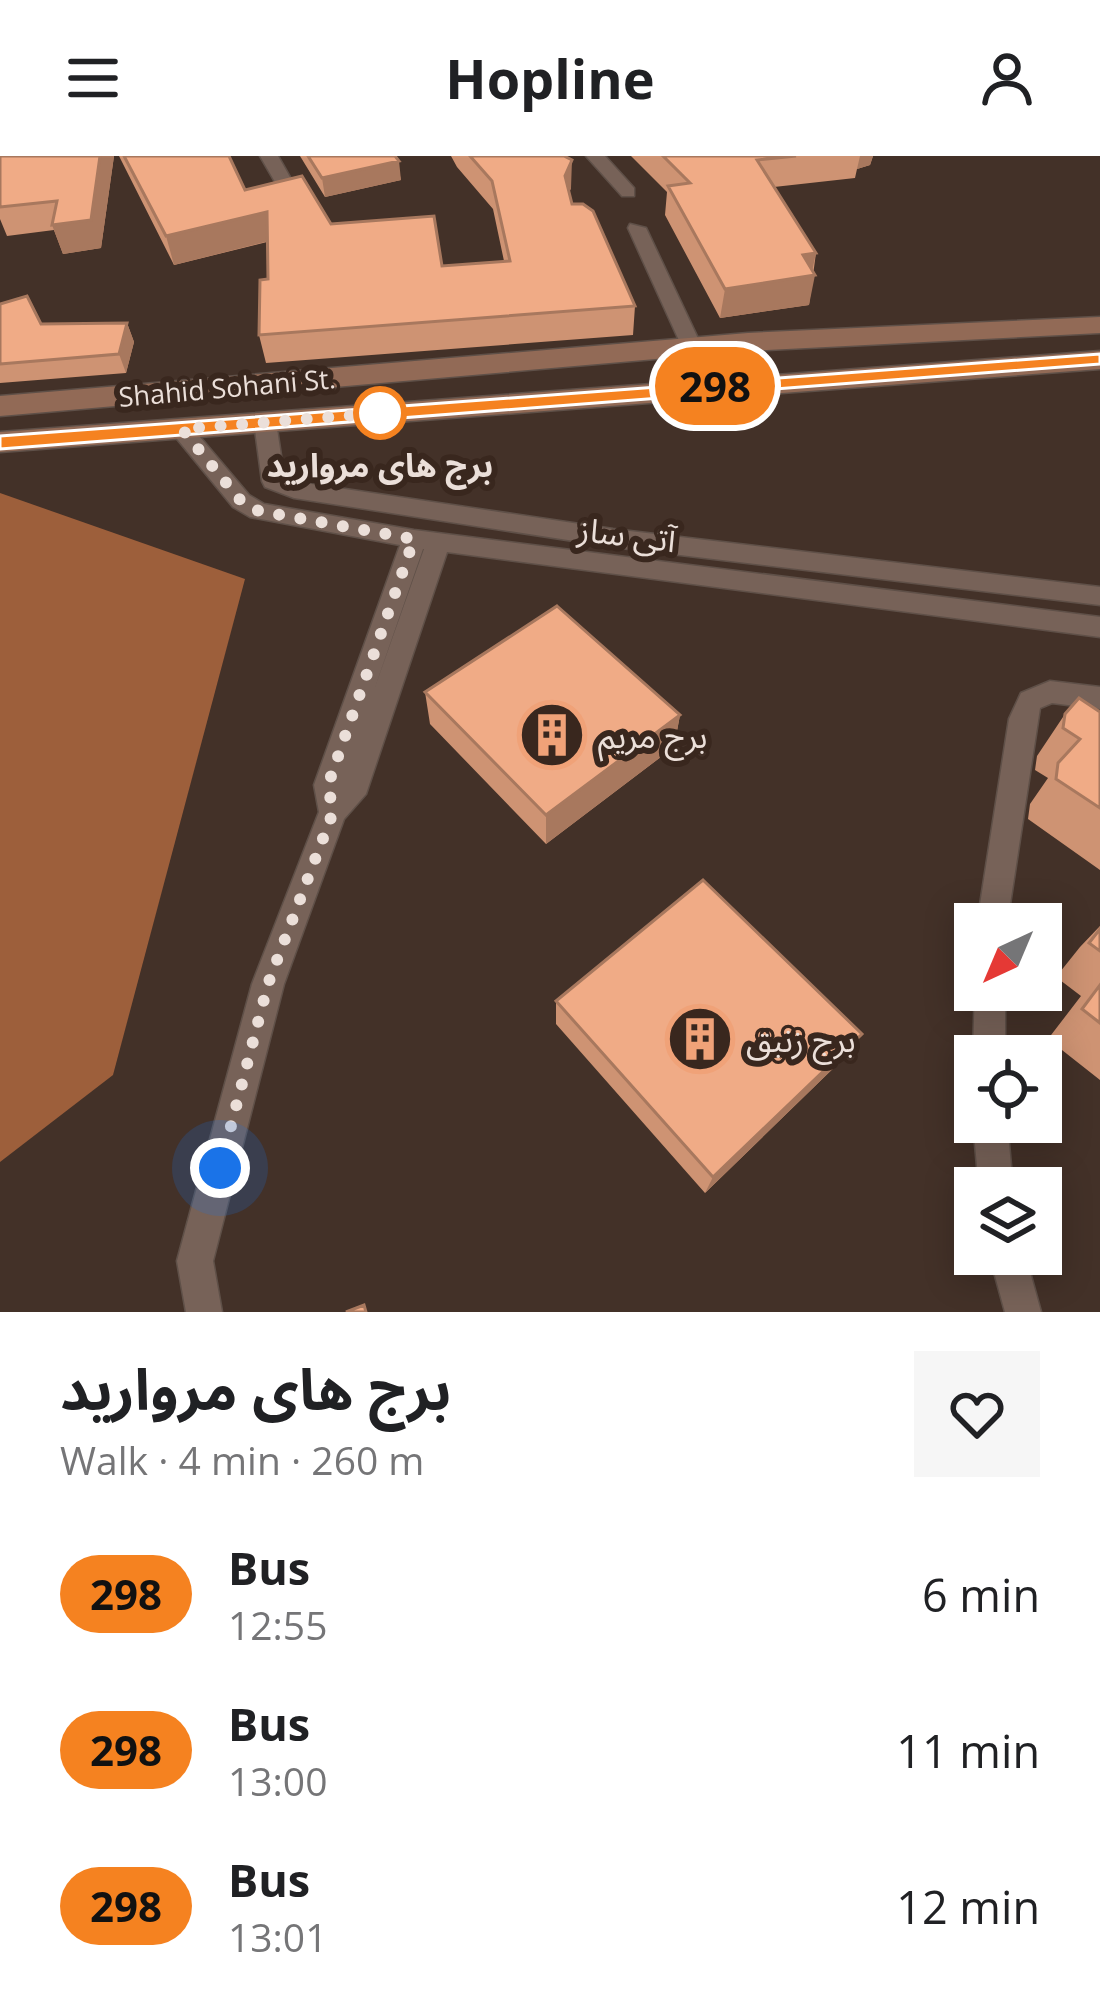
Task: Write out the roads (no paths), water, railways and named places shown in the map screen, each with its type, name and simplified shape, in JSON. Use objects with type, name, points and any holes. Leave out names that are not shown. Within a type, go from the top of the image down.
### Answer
[{"type":"main road","name":"Shahid Sohani St.","points":[[0,406],[692,347],[1100,325]]},
{"type":"main road","points":[[905,334],[914,370]]},
{"type":"main road","name":"Shahid Sohani St.","points":[[0,442],[1100,359]]},
{"type":"street","points":[[269,156],[295,202]]},
{"type":"street","points":[[595,156],[628,192]]},
{"type":"street","points":[[637,228],[692,347]]},
{"type":"street","name":"آتی ساز","points":[[265,422],[273,481],[280,486],[614,538],[1100,596]]},
{"type":"street","name":"آتی ساز","points":[[182,429],[241,501],[259,511],[426,540],[1100,627]]},
{"type":"street","points":[[608,565],[614,538]]},
{"type":"street","points":[[204,1312],[195,1261],[268,984],[333,812],[352,794],[426,540]]},
{"type":"street","points":[[995,903],[1022,719],[1030,701],[1050,692],[1100,698]]},
{"type":"street","points":[[1012,1275],[1023,1312]]},
{"type":"place","name":"برج های مروارید","points":[[380,413]]},
{"type":"place","name":"برج مریم","points":[[552,735]]},
{"type":"place","name":"برج زنبق","points":[[700,1039]]}]
